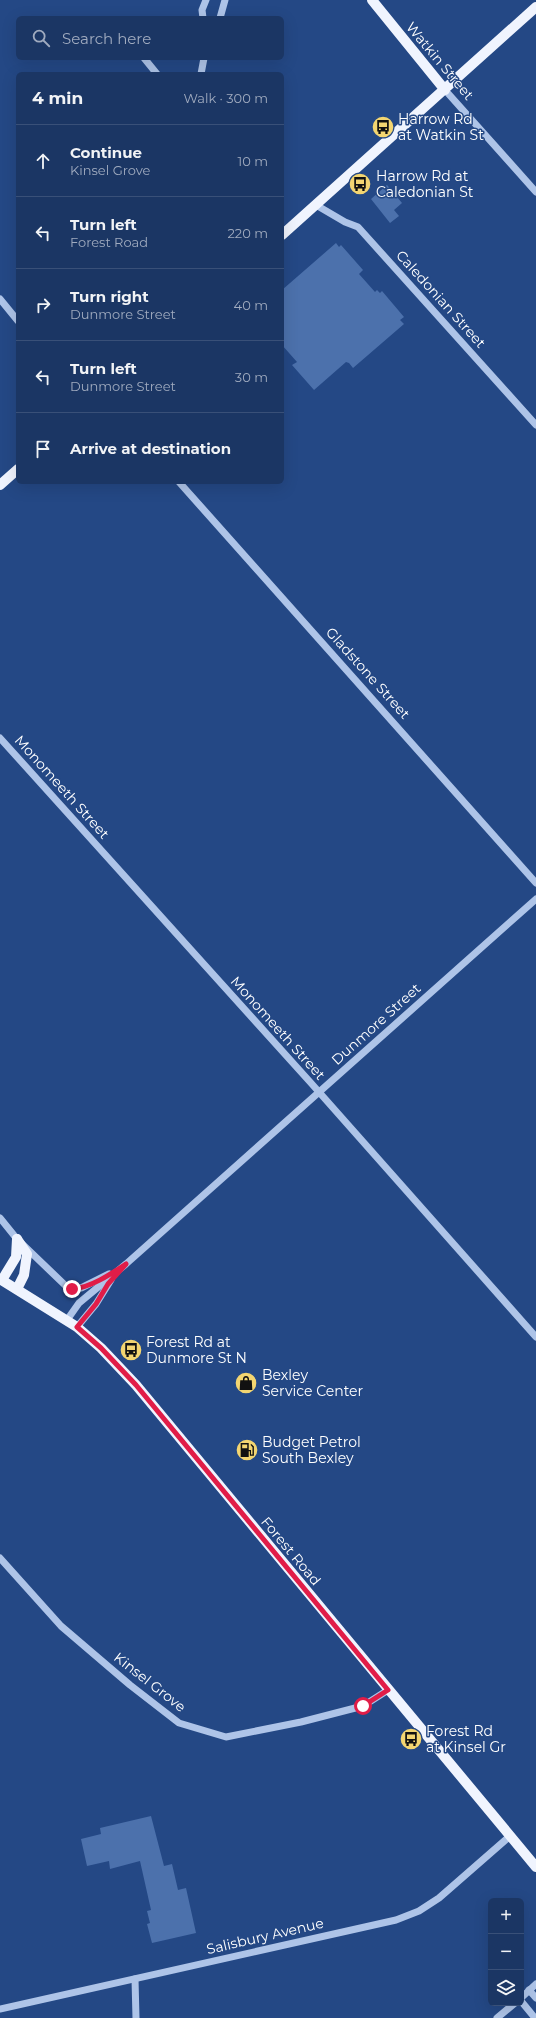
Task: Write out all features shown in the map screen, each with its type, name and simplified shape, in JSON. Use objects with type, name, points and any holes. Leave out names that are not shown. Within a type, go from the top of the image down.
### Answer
[{"type":"main road","name":"Watkin Street","points":[[372,0],[445,90]]},
{"type":"main road","points":[[284,233],[536,7]]},
{"type":"main road","points":[[0,485],[16,471]]},
{"type":"main road","points":[[1,1279],[16,1257],[17,1239]]},
{"type":"main road","points":[[17,1239],[27,1254],[24,1275],[17,1289]]},
{"type":"main road","name":"Forest Road","points":[[1,1279],[77,1327],[101,1348],[136,1385],[536,1867]]},
{"type":"street","points":[[203,16],[202,10],[206,0]]},
{"type":"street","points":[[221,16],[225,0]]},
{"type":"street","points":[[146,60],[155,72]]},
{"type":"street","points":[[201,72],[204,60]]},
{"type":"street","name":"Watkin Street","points":[[445,90],[536,192]]},
{"type":"street","name":"Caledonian Street","points":[[316,205],[345,222],[358,227],[536,425]]},
{"type":"street","points":[[0,299],[16,319]]},
{"type":"street","name":"Gladstone Street","points":[[181,484],[536,883]]},
{"type":"street","name":"Monomeeth Street","points":[[0,738],[319,1092],[536,1337]]},
{"type":"street","name":"Dunmore Street","points":[[67,1320],[79,1303],[126,1264],[536,899]]},
{"type":"street","points":[[0,1218],[17,1239]]},
{"type":"street","name":"Dunmore Street","points":[[17,1239],[68,1288],[77,1289],[85,1286],[126,1264]]},
{"type":"street","name":"Dunmore Street","points":[[77,1327],[96,1304],[108,1284],[126,1264]]},
{"type":"street","name":"Kinsel Grove","points":[[0,1558],[61,1626],[130,1685],[179,1723],[226,1737],[301,1722],[363,1706],[388,1690]]},
{"type":"street","name":"Salisbury Avenue","points":[[0,2009],[396,1920],[419,1911],[439,1898],[510,1836]]},
{"type":"street","points":[[135,1979],[136,2018]]},
{"type":"street","points":[[524,1995],[536,1984]]},
{"type":"street","points":[[529,1990],[536,1998]]},
{"type":"street","points":[[524,2004],[536,2018]]},
{"type":"street","points":[[497,2018],[511,2006]]},
{"type":"building","points":[[387,185],[402,203],[394,210],[399,216],[390,223],[371,199]]},
{"type":"building","points":[[336,243],[339,247],[341,245],[363,270],[359,274],[375,292],[377,290],[380,293],[382,291],[404,317],[400,320],[404,324],[353,368],[346,362],[314,390],[292,365],[297,362],[284,347],[284,288]]},
{"type":"building","points":[[151,1816],[164,1866],[172,1864],[178,1890],[186,1888],[196,1933],[152,1943],[147,1924],[150,1923],[147,1911],[151,1910],[140,1861],[110,1869],[109,1861],[87,1866],[81,1839],[101,1834],[100,1828]]},
{"type":"place","name":"Harrow Rd at Watkin St","points":[[383,127]]},
{"type":"place","name":"Harrow Rd at Caledonian St","points":[[360,184]]},
{"type":"place","name":"Forest Rd at Dunmore St N","points":[[131,1350]]},
{"type":"place","name":"Bexley Service Center","points":[[246,1383]]},
{"type":"place","name":"Budget Petrol South Bexley","points":[[247,1450]]},
{"type":"place","name":"Forest Rd at Kinsel Gr","points":[[411,1739]]},
{"type":"route","points":[[72,1289],[85,1286],[126,1264],[108,1284],[102,1292],[98,1302],[77,1327],[101,1348],[136,1385],[388,1690],[363,1706]]}]
